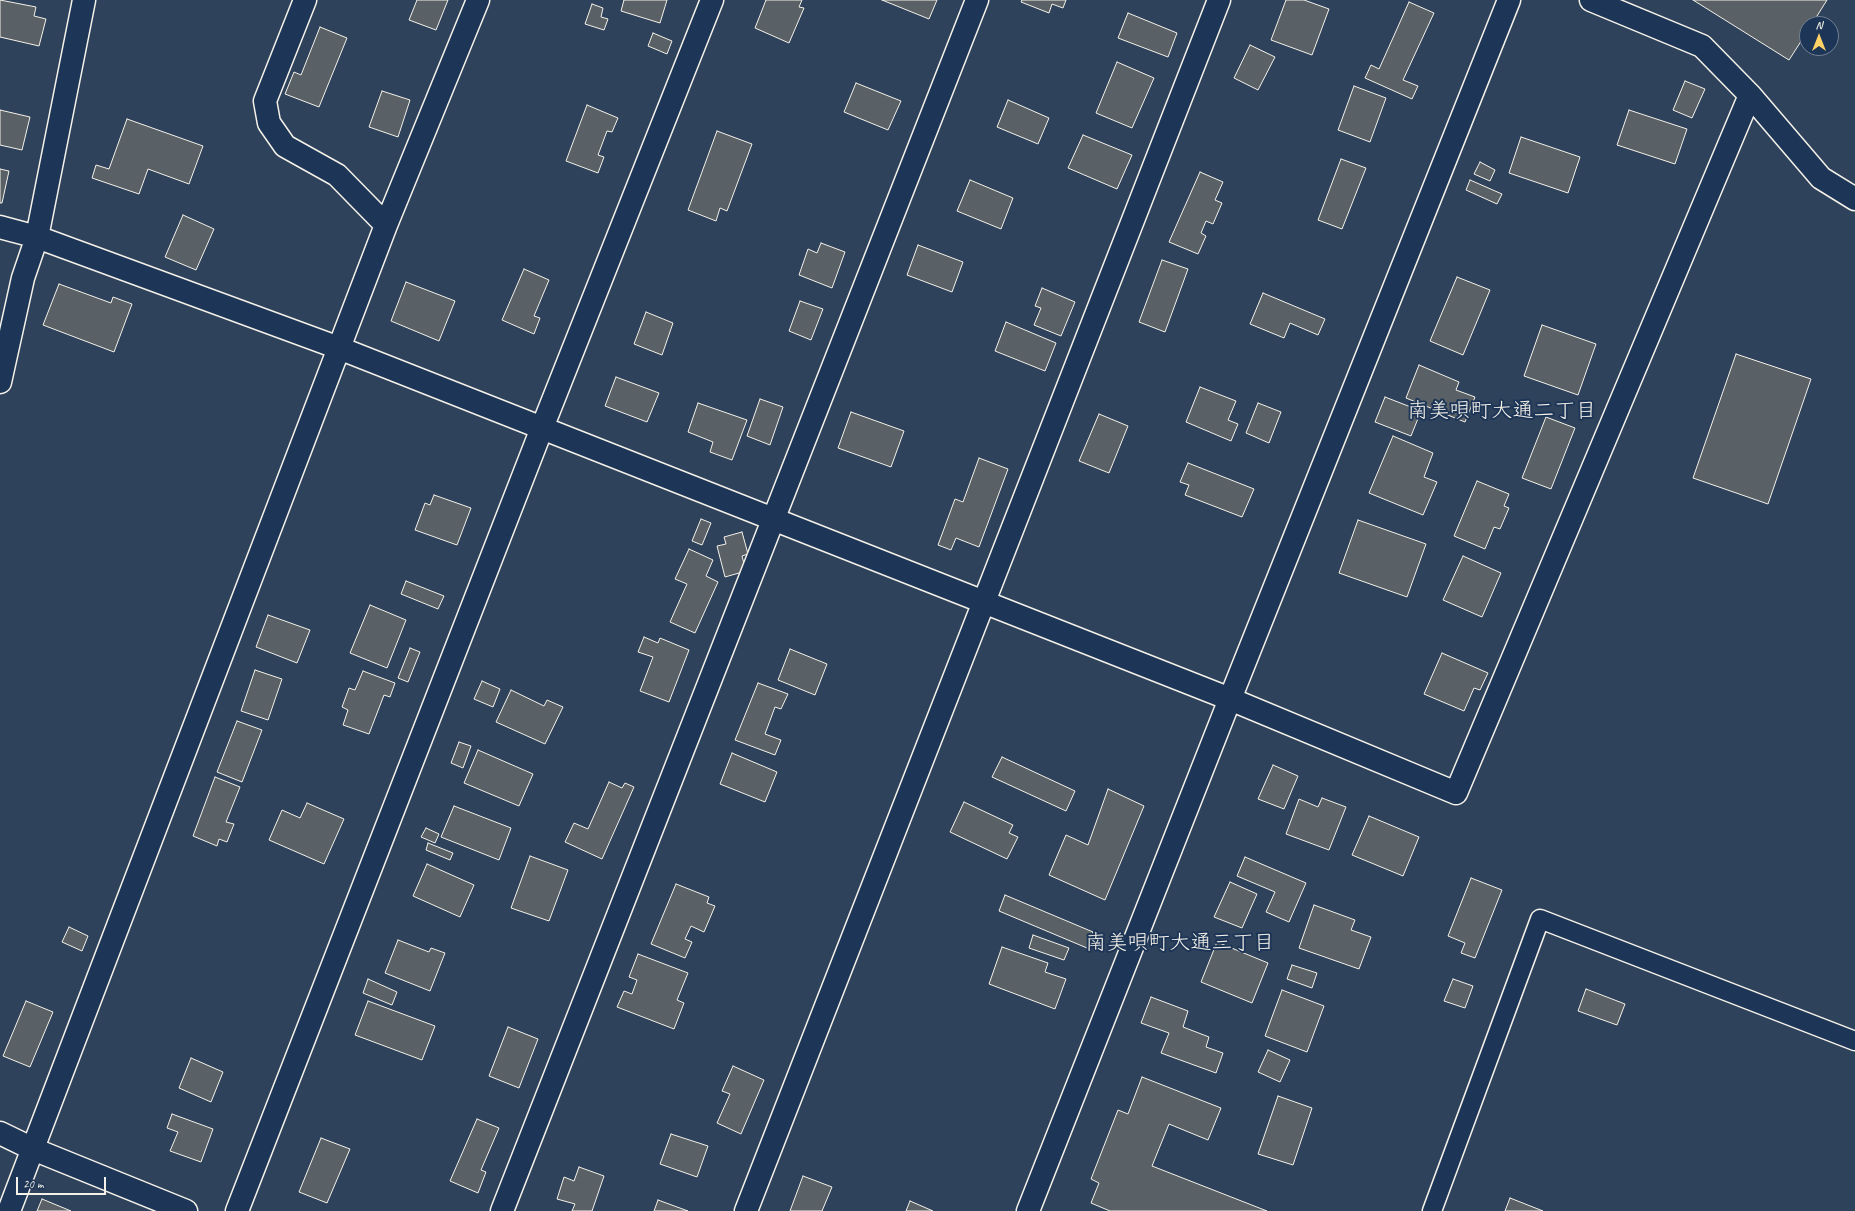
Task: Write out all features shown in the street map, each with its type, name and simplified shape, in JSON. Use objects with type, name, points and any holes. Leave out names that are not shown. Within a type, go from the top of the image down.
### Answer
[{"type":"street","points":[[0,382],[23,278],[37,237],[84,0]]},
{"type":"street","points":[[305,0],[265,101],[269,123],[285,146],[338,175],[386,225]]},
{"type":"street","points":[[9,1211],[386,225],[478,0]]},
{"type":"street","points":[[237,1211],[542,428],[712,0]]},
{"type":"street","points":[[502,1211],[775,520],[977,0]]},
{"type":"street","points":[[746,1211],[1219,0]]},
{"type":"street","points":[[1028,1211],[1230,699],[1509,0]]},
{"type":"street","points":[[1591,0],[1702,46],[1750,95],[1821,178],[1855,199]]},
{"type":"street","points":[[0,227],[37,237],[339,348],[1230,699],[1456,793],[1750,95]]},
{"type":"street","points":[[0,1133],[33,1149],[186,1211]]},
{"type":"lane","points":[[1432,1211],[1540,919],[1855,1041]]},
{"type":"building","points":[[0,0],[36,7],[34,16],[46,19],[39,46],[0,37]]},
{"type":"building","points":[[417,0],[448,0],[436,30],[409,20]]},
{"type":"building","points":[[624,0],[667,0],[660,23],[621,11]]},
{"type":"building","points":[[766,0],[802,0],[799,7],[804,8],[789,43],[755,28]]},
{"type":"building","points":[[882,0],[937,0],[929,19]]},
{"type":"building","points":[[1022,0],[1066,0],[1063,8],[1052,4],[1049,13],[1021,2]]},
{"type":"building","points":[[1286,0],[1304,0],[1329,9],[1312,55],[1271,40]]},
{"type":"building","points":[[1693,0],[1827,0],[1817,16],[1799,16],[1799,44],[1789,60]]},
{"type":"building","points":[[1409,2],[1434,13],[1403,80],[1418,86],[1412,99],[1365,78],[1371,65],[1379,69]]},
{"type":"building","points":[[592,4],[603,8],[601,17],[608,19],[604,30],[585,24]]},
{"type":"building","points":[[1128,13],[1177,33],[1168,57],[1118,38]]},
{"type":"building","points":[[320,27],[347,38],[319,107],[285,94],[294,72],[301,75]]},
{"type":"building","points":[[653,33],[672,41],[667,54],[648,46]]},
{"type":"building","points":[[1250,45],[1275,57],[1258,90],[1234,78]]},
{"type":"building","points":[[1117,62],[1154,78],[1132,128],[1096,113]]},
{"type":"building","points":[[1685,81],[1705,89],[1692,118],[1673,110]]},
{"type":"building","points":[[856,83],[901,101],[888,130],[844,112]]},
{"type":"building","points":[[1354,86],[1386,98],[1370,142],[1338,130]]},
{"type":"building","points":[[382,91],[410,100],[398,137],[369,127]]},
{"type":"building","points":[[1008,100],[1049,118],[1038,144],[997,127]]},
{"type":"building","points":[[587,105],[618,118],[612,132],[607,131],[598,155],[604,157],[598,173],[566,161]]},
{"type":"building","points":[[0,110],[30,117],[22,150],[0,145]]},
{"type":"building","points":[[1629,110],[1687,129],[1675,164],[1617,145]]},
{"type":"building","points":[[127,119],[203,146],[189,184],[148,169],[139,194],[92,178],[96,165],[109,169]]},
{"type":"building","points":[[717,131],[752,144],[727,211],[720,208],[716,221],[688,210]]},
{"type":"building","points":[[1083,135],[1132,155],[1117,189],[1068,168]]},
{"type":"building","points":[[1521,137],[1580,157],[1568,193],[1509,173]]},
{"type":"building","points":[[1341,159],[1366,168],[1342,229],[1318,220]]},
{"type":"building","points":[[1480,162],[1495,170],[1490,181],[1474,174]]},
{"type":"building","points":[[0,169],[9,171],[2,203],[0,203]]},
{"type":"building","points":[[1200,172],[1223,182],[1215,200],[1222,203],[1213,224],[1206,221],[1201,233],[1206,236],[1198,254],[1169,242]]},
{"type":"building","points":[[970,180],[1013,198],[1001,229],[957,211]]},
{"type":"building","points":[[1470,180],[1502,194],[1497,204],[1466,190]]},
{"type":"building","points":[[183,215],[214,229],[196,270],[165,257]]},
{"type":"building","points":[[821,243],[845,252],[832,288],[799,275],[808,249],[817,253]]},
{"type":"building","points":[[918,245],[963,262],[952,292],[907,275]]},
{"type":"building","points":[[1162,260],[1188,269],[1165,332],[1139,322]]},
{"type":"building","points":[[524,269],[549,280],[534,316],[540,318],[534,334],[502,320]]},
{"type":"building","points":[[1457,277],[1490,290],[1463,355],[1430,341]]},
{"type":"building","points":[[406,282],[455,301],[439,341],[391,321]]},
{"type":"building","points":[[59,284],[111,303],[113,297],[132,304],[114,352],[43,325]]},
{"type":"building","points":[[1042,288],[1075,302],[1061,336],[1034,325],[1041,308],[1035,306]]},
{"type":"building","points":[[1263,293],[1325,319],[1318,335],[1290,323],[1284,338],[1250,324]]},
{"type":"building","points":[[800,301],[823,309],[811,340],[789,331]]},
{"type":"building","points":[[646,312],[673,323],[662,355],[634,344]]},
{"type":"building","points":[[1006,322],[1056,343],[1045,371],[995,351]]},
{"type":"building","points":[[1542,325],[1596,344],[1578,395],[1524,376]]},
{"type":"building","points":[[1736,354],[1811,379],[1768,504],[1693,478]]},
{"type":"building","points":[[1419,365],[1459,382],[1456,390],[1475,397],[1465,422],[1406,398]]},
{"type":"building","points":[[616,377],[659,393],[647,422],[605,406]]},
{"type":"building","points":[[1200,387],[1236,401],[1228,420],[1238,424],[1231,441],[1186,422]]},
{"type":"building","points":[[1385,397],[1421,411],[1411,436],[1375,422]]},
{"type":"building","points":[[760,399],[783,407],[770,445],[747,436]]},
{"type":"building","points":[[698,403],[747,420],[732,460],[710,452],[713,442],[688,432]]},
{"type":"building","points":[[1258,403],[1281,412],[1269,443],[1246,433]]},
{"type":"building","points":[[851,412],[904,431],[891,467],[838,448]]},
{"type":"building","points":[[1099,414],[1128,426],[1109,473],[1079,461]]},
{"type":"building","points":[[1546,417],[1575,428],[1551,489],[1522,478]]},
{"type":"building","points":[[1393,436],[1433,453],[1424,477],[1437,482],[1423,515],[1369,493]]},
{"type":"building","points":[[979,458],[1008,469],[979,547],[956,538],[951,550],[938,545],[955,499],[963,502]]},
{"type":"building","points":[[1188,463],[1254,489],[1242,517],[1185,495],[1189,485],[1180,482]]},
{"type":"building","points":[[1477,481],[1509,494],[1504,506],[1509,508],[1500,529],[1494,527],[1485,549],[1454,536]]},
{"type":"building","points":[[434,495],[471,508],[457,545],[415,530],[425,503],[430,505]]},
{"type":"building","points":[[701,519],[711,523],[702,545],[692,541]]},
{"type":"building","points":[[1358,520],[1426,544],[1407,597],[1339,573]]},
{"type":"building","points":[[742,532],[748,554],[742,556],[746,571],[725,577],[717,546],[726,544],[724,537]]},
{"type":"building","points":[[689,549],[713,560],[706,576],[718,582],[695,633],[670,622],[687,584],[675,579]]},
{"type":"building","points":[[1463,556],[1501,573],[1482,617],[1443,600]]},
{"type":"building","points":[[406,581],[444,596],[438,609],[401,594]]},
{"type":"building","points":[[370,605],[406,620],[387,668],[350,653]]},
{"type":"building","points":[[268,615],[310,630],[297,663],[256,647]]},
{"type":"building","points":[[644,637],[658,643],[660,638],[689,650],[669,702],[640,691],[653,657],[638,652]]},
{"type":"building","points":[[410,648],[420,652],[408,682],[398,678]]},
{"type":"building","points":[[790,649],[827,664],[815,695],[778,680]]},
{"type":"building","points":[[1442,653],[1488,673],[1480,690],[1474,688],[1464,711],[1424,694]]},
{"type":"building","points":[[255,670],[282,679],[268,720],[241,711]]},
{"type":"building","points":[[363,671],[395,683],[390,697],[384,695],[369,734],[343,725],[348,710],[342,707],[349,688],[355,690]]},
{"type":"building","points":[[482,681],[500,689],[493,707],[474,699]]},
{"type":"building","points":[[758,683],[788,694],[781,709],[775,707],[765,734],[781,740],[775,755],[735,740]]},
{"type":"building","points":[[511,690],[544,706],[547,700],[563,707],[545,744],[496,722]]},
{"type":"building","points":[[237,721],[262,730],[242,782],[217,772]]},
{"type":"building","points":[[459,742],[471,746],[463,768],[451,763]]},
{"type":"building","points":[[478,750],[533,774],[519,806],[464,783]]},
{"type":"building","points":[[732,753],[777,772],[765,802],[720,784]]},
{"type":"building","points":[[1002,757],[1075,791],[1066,811],[992,777]]},
{"type":"building","points":[[1273,765],[1298,776],[1284,809],[1258,799]]},
{"type":"building","points":[[215,777],[240,787],[226,822],[234,824],[227,842],[219,839],[217,846],[193,836]]},
{"type":"building","points":[[609,782],[622,788],[625,783],[634,787],[602,859],[565,842],[574,823],[588,829]]},
{"type":"building","points":[[1108,789],[1144,806],[1105,900],[1049,875],[1066,835],[1088,845]]},
{"type":"building","points":[[1322,798],[1346,807],[1329,850],[1286,834],[1299,799],[1318,807]]},
{"type":"building","points":[[964,802],[1013,825],[1009,833],[1018,837],[1007,859],[950,832]]},
{"type":"building","points":[[307,803],[344,819],[324,864],[269,840],[282,810],[300,818]]},
{"type":"building","points":[[454,806],[511,828],[499,860],[441,837]]},
{"type":"building","points":[[1369,816],[1419,837],[1403,876],[1352,855]]},
{"type":"building","points":[[426,828],[439,834],[435,843],[421,837]]},
{"type":"building","points":[[428,843],[453,853],[450,860],[426,850]]},
{"type":"building","points":[[530,856],[568,870],[549,921],[511,908]]},
{"type":"building","points":[[1245,857],[1306,883],[1289,922],[1266,912],[1275,892],[1237,876]]},
{"type":"building","points":[[427,864],[474,885],[460,917],[413,896]]},
{"type":"building","points":[[1471,878],[1502,890],[1475,958],[1461,953],[1465,943],[1448,936]]},
{"type":"building","points":[[1230,882],[1257,894],[1242,928],[1214,917]]},
{"type":"building","points":[[676,884],[709,897],[707,903],[715,906],[704,932],[691,926],[685,939],[692,942],[685,958],[651,944]]},
{"type":"building","points":[[1005,895],[1093,932],[1087,948],[999,911]]},
{"type":"building","points":[[1314,905],[1355,920],[1351,930],[1371,937],[1359,969],[1299,948]]},
{"type":"building","points":[[69,927],[88,936],[82,951],[62,942]]},
{"type":"building","points":[[1033,935],[1069,948],[1064,960],[1029,948]]},
{"type":"building","points":[[398,940],[429,952],[431,948],[445,953],[430,991],[385,973]]},
{"type":"building","points":[[1217,942],[1268,963],[1252,1003],[1201,982]]},
{"type":"building","points":[[1002,947],[1048,963],[1045,972],[1066,979],[1055,1009],[989,984]]},
{"type":"building","points":[[638,954],[688,973],[677,1000],[684,1003],[674,1029],[617,1007],[624,991],[632,994],[637,980],[629,977]]},
{"type":"building","points":[[1292,965],[1317,973],[1312,988],[1287,979]]},
{"type":"building","points":[[368,979],[397,992],[392,1005],[363,993]]},
{"type":"building","points":[[1453,979],[1473,986],[1465,1008],[1444,1001]]},
{"type":"building","points":[[1586,989],[1625,1004],[1617,1025],[1578,1011]]},
{"type":"building","points":[[1282,990],[1324,1006],[1307,1052],[1265,1036]]},
{"type":"building","points":[[1151,997],[1188,1011],[1183,1027],[1209,1037],[1206,1047],[1223,1053],[1216,1073],[1161,1053],[1169,1033],[1141,1023]]},
{"type":"building","points":[[26,1001],[53,1012],[30,1067],[3,1056]]},
{"type":"building","points":[[368,1001],[435,1026],[422,1060],[355,1035]]},
{"type":"building","points":[[508,1027],[538,1039],[519,1088],[489,1076]]},
{"type":"building","points":[[1268,1050],[1290,1060],[1280,1082],[1258,1072]]},
{"type":"building","points":[[191,1058],[223,1072],[211,1102],[179,1088]]},
{"type":"building","points":[[733,1066],[764,1080],[741,1134],[717,1123],[730,1094],[722,1091]]},
{"type":"building","points":[[1142,1077],[1221,1108],[1208,1140],[1169,1124],[1152,1166],[1267,1211],[1110,1211],[1091,1203],[1099,1183],[1091,1179],[1118,1110],[1128,1114]]},
{"type":"building","points":[[1278,1096],[1312,1108],[1293,1165],[1258,1154]]},
{"type":"building","points":[[172,1114],[213,1129],[201,1162],[170,1151],[178,1132],[167,1128]]},
{"type":"building","points":[[477,1119],[499,1128],[481,1170],[486,1172],[478,1193],[450,1181]]},
{"type":"building","points":[[671,1134],[708,1146],[697,1177],[660,1164]]},
{"type":"building","points":[[321,1138],[350,1149],[327,1203],[299,1192]]},
{"type":"building","points":[[579,1167],[604,1176],[592,1211],[572,1211],[575,1204],[557,1199],[564,1177],[574,1181]]},
{"type":"building","points":[[803,1176],[832,1187],[822,1211],[790,1211]]},
{"type":"building","points":[[1510,1198],[1543,1211],[1505,1211]]},
{"type":"building","points":[[42,1199],[71,1211],[37,1211]]},
{"type":"building","points":[[658,1200],[688,1211],[654,1211]]},
{"type":"building","points":[[910,1201],[933,1211],[906,1211]]},
{"type":"district","name":"南美唄町大通二丁目","points":[[1502,411]]},
{"type":"district","name":"南美唄町大通三丁目","points":[[1180,943]]}]
